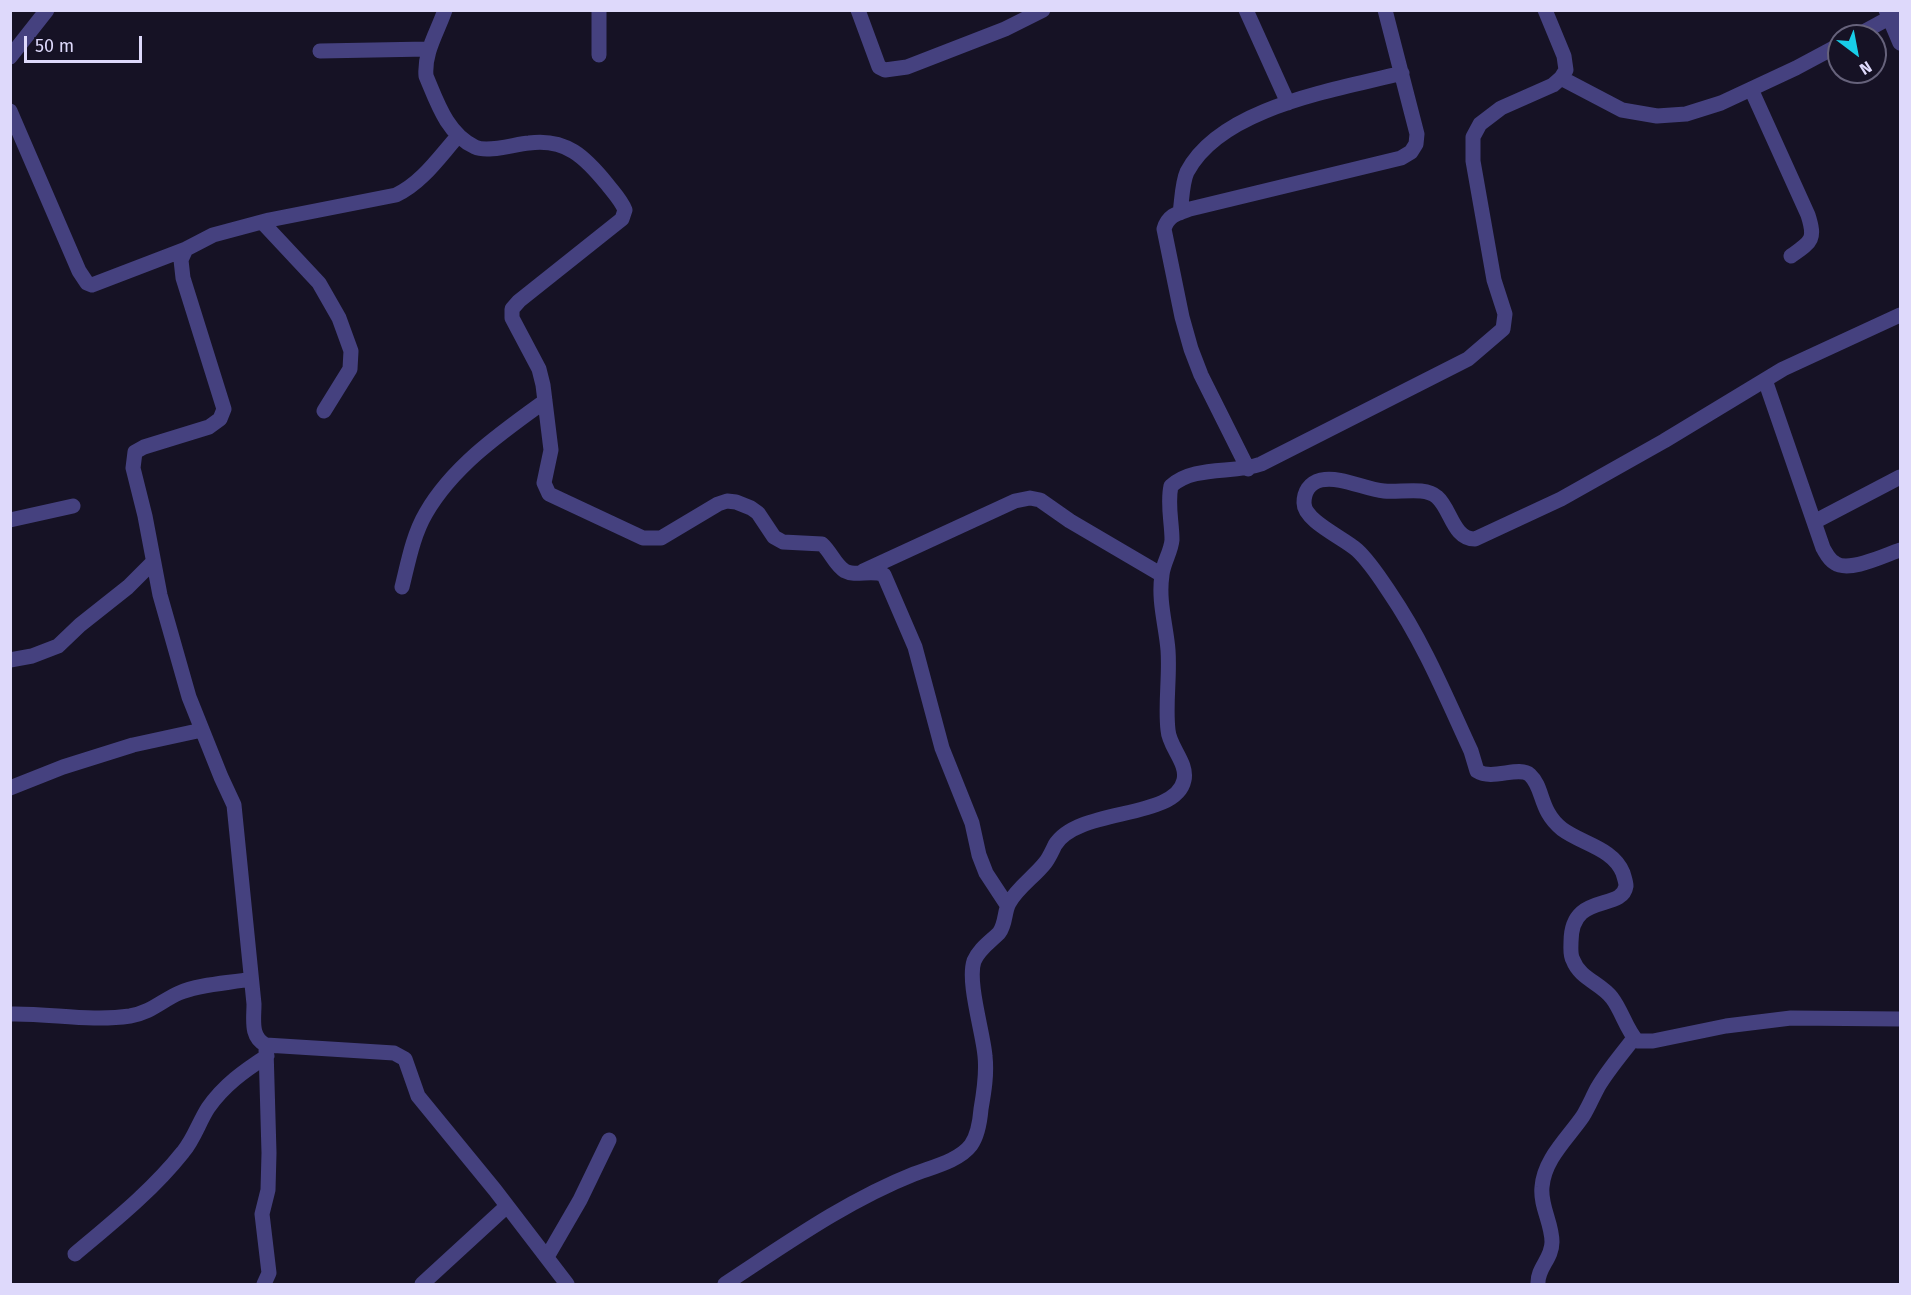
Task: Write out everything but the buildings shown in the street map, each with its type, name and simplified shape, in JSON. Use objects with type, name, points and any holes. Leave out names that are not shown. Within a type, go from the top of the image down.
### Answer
[{"type":"street","points":[[10,57],[47,10]]},
{"type":"street","points":[[445,10],[428,49],[426,76],[443,115],[459,136],[473,146],[483,149],[530,142],[558,143],[572,150],[592,166],[624,207],[622,219],[512,309],[512,318],[539,369],[551,450],[544,483],[549,494],[643,538],[654,539],[661,538],[718,504],[736,501],[758,513],[777,540],[822,544],[842,569],[850,573],[881,573],[884,575],[915,647],[942,748],[972,823],[979,855],[986,873],[1007,905]]},
{"type":"street","points":[[599,10],[599,55]]},
{"type":"street","points":[[858,10],[879,67],[885,70],[907,67],[1032,18],[1043,10]]},
{"type":"street","points":[[1246,10],[1288,104]]},
{"type":"street","points":[[1248,468],[1201,375],[1191,350],[1164,229],[1169,218],[1180,213],[1401,158],[1411,152],[1416,144],[1417,134],[1385,10]]},
{"type":"street","points":[[725,1284],[838,1210],[883,1186],[952,1159],[967,1149],[973,1142],[980,1119],[986,1059],[973,969],[979,952],[1002,927],[1007,905],[1046,862],[1057,841],[1069,831],[1092,821],[1119,816],[1161,803],[1176,795],[1184,783],[1184,769],[1168,730],[1170,681],[1168,647],[1161,602],[1162,575],[1172,542],[1169,496],[1171,486],[1184,477],[1261,464],[1468,359],[1503,329],[1505,314],[1494,280],[1473,160],[1473,137],[1480,124],[1501,108],[1553,85],[1566,70],[1564,56],[1545,10]]},
{"type":"street","points":[[1876,24],[1892,14],[1900,43]]},
{"type":"street","points":[[320,51],[428,49]]},
{"type":"street","points":[[1561,78],[1622,110],[1658,116],[1686,114],[1721,103],[1827,51]]},
{"type":"street","points":[[1180,213],[1186,174],[1197,157],[1230,128],[1262,112],[1402,73]]},
{"type":"street","points":[[1751,89],[1813,230],[1806,245],[1791,256]]},
{"type":"street","points":[[10,111],[79,271],[87,283],[92,285],[186,249],[213,235],[262,222],[396,195],[417,180],[459,136]]},
{"type":"street","points":[[262,222],[319,283],[339,318],[351,351],[350,369],[324,411]]},
{"type":"street","points":[[186,249],[181,260],[183,278],[224,409],[220,419],[209,427],[144,447],[133,455],[133,468],[160,595],[189,697],[236,812],[252,979],[254,1028],[258,1040],[267,1051],[268,1190],[262,1214],[269,1273],[264,1284]]},
{"type":"street","points":[[1900,315],[1783,369],[1664,441],[1561,499],[1475,538],[1469,539],[1461,535],[1439,499],[1429,493],[1382,491],[1327,480],[1319,481],[1305,491],[1304,507],[1306,513],[1356,549],[1372,566],[1415,632],[1471,751],[1477,771],[1493,776],[1522,771],[1527,773],[1533,779],[1552,821],[1571,835],[1612,855],[1618,863],[1625,880],[1625,888],[1618,898],[1586,909],[1574,922],[1571,933],[1571,956],[1585,978],[1611,996],[1634,1038],[1640,1042],[1653,1041],[1726,1026],[1791,1018],[1900,1019]]},
{"type":"street","points":[[1765,381],[1823,548],[1829,557],[1842,567],[1861,564],[1900,550]]},
{"type":"street","points":[[402,587],[411,549],[425,514],[448,483],[502,432],[545,401]]},
{"type":"street","points":[[1814,522],[1900,477]]},
{"type":"street","points":[[858,573],[1015,501],[1030,498],[1041,500],[1070,521],[1162,575]]},
{"type":"street","points":[[10,520],[73,506]]},
{"type":"street","points":[[10,660],[32,657],[58,646],[80,624],[128,588],[153,562]]},
{"type":"street","points":[[10,788],[63,767],[123,748],[202,730]]},
{"type":"street","points":[[10,1014],[83,1019],[131,1016],[152,1009],[181,992],[252,979]]},
{"type":"street","points":[[1538,1284],[1540,1270],[1550,1255],[1552,1241],[1542,1201],[1542,1186],[1547,1170],[1557,1150],[1583,1115],[1609,1071],[1634,1038]]},
{"type":"street","points":[[75,1254],[161,1177],[183,1152],[207,1110],[229,1083],[267,1051],[394,1053],[405,1059],[418,1096],[567,1284]]},
{"type":"street","points":[[547,1257],[580,1200],[609,1140]]},
{"type":"street","points":[[422,1284],[507,1206]]}]
